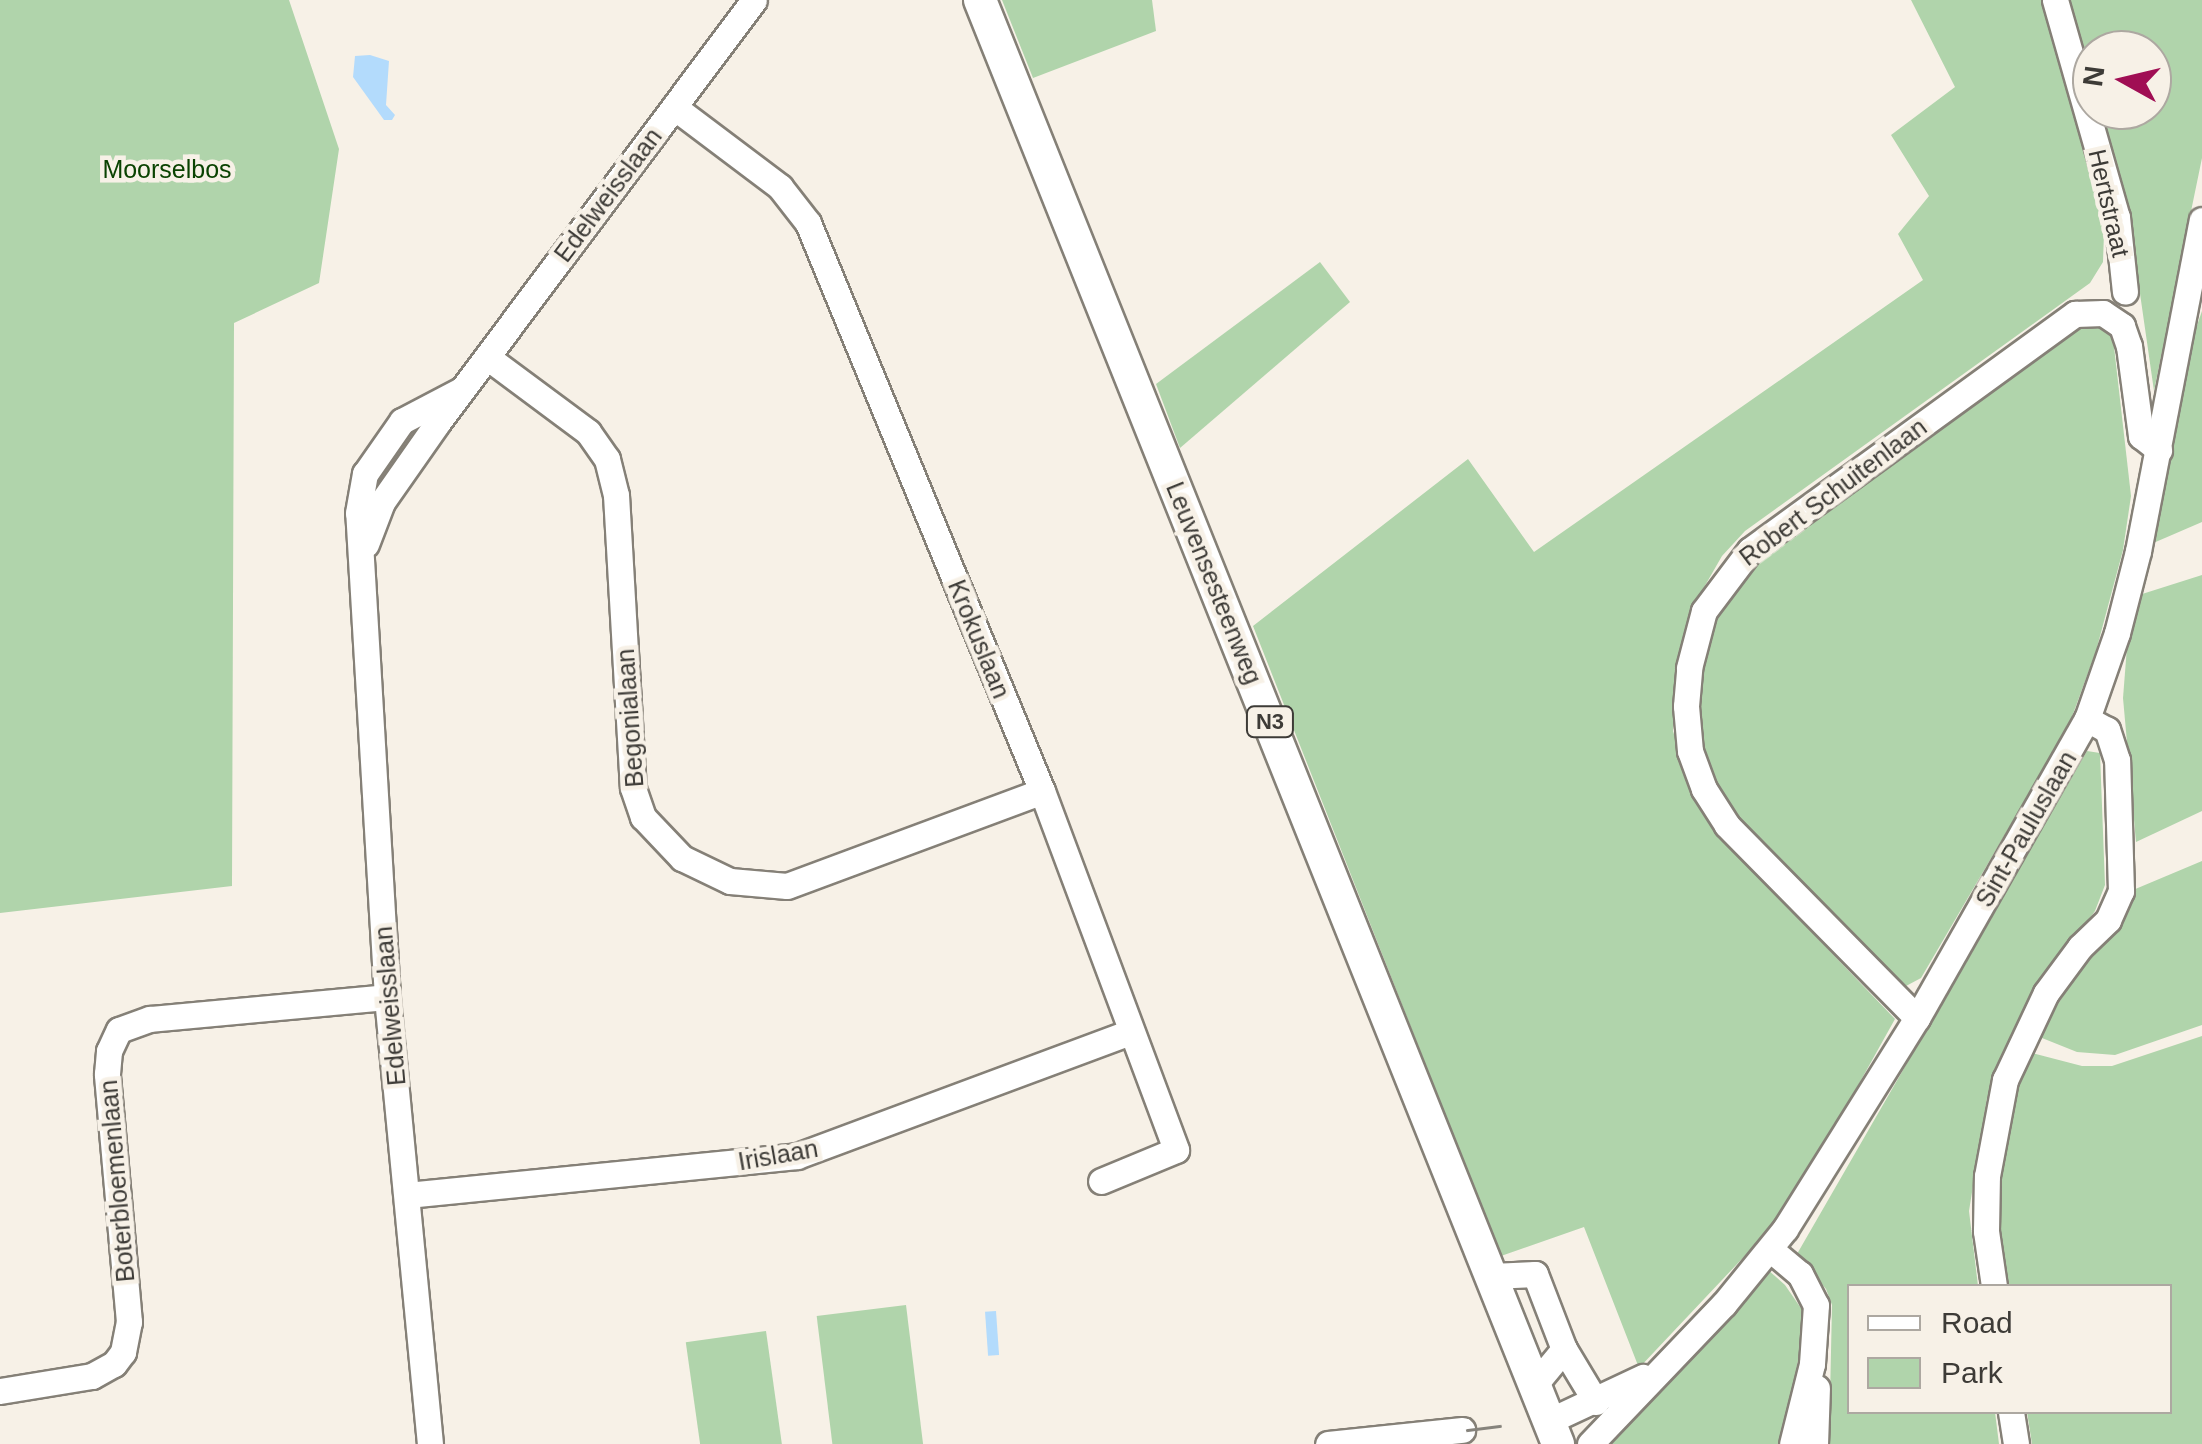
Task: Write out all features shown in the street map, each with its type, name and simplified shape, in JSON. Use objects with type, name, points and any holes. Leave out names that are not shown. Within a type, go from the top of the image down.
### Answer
[{"type":"main road","name":"Leuvensesteenweg","points":[[980,0],[1554,1433]]},
{"type":"street","name":"Edelweisslaan","points":[[362,566],[372,520],[396,482],[754,0]]},
{"type":"street","name":"Hertstraat","points":[[2056,0],[2117,217],[2125,292]]},
{"type":"street","name":"Krokuslaan","points":[[674,107],[772,180],[808,223],[1042,791],[1176,1150],[1101,1181]]},
{"type":"street","name":"Sint-Pauluslaan","points":[[1590,1444],[1673,1359],[1770,1248],[1823,1172],[1918,1018],[2087,719],[2117,633],[2161,438],[2202,220]]},
{"type":"street","name":"Robert Schuitenlaan","points":[[1918,1018],[1727,825],[1704,789],[1686,729],[1689,668],[1697,630],[1716,589],[1750,550],[2070,316],[2086,311],[2108,315],[2122,326],[2130,346],[2142,440],[2161,438]]},
{"type":"street","name":"Begonialaan","points":[[486,357],[588,432],[607,460],[616,495],[633,788],[643,817],[682,858],[730,882],[787,886],[1042,791]]},
{"type":"street","name":"Edelweisslaan","points":[[430,1444],[387,997],[358,504],[370,464],[398,426],[412,414],[461,390]]},
{"type":"street","points":[[398,426],[416,430],[420,448]]},
{"type":"street","points":[[370,464],[377,481],[396,482]]},
{"type":"street","points":[[1994,1284],[1986,1231],[1986,1176],[2005,1080],[2046,994],[2080,947],[2108,920],[2121,890],[2124,871],[2117,760],[2107,730],[2087,719]]},
{"type":"street","name":"Boterbloemenlaan","points":[[0,1391],[92,1376],[114,1364],[123,1352],[129,1322],[107,1074],[109,1051],[119,1030],[150,1019],[387,997]]},
{"type":"street","name":"Irislaan","points":[[408,1195],[797,1156],[1130,1032]]},
{"type":"street","points":[[1770,1248],[1800,1274],[1812,1293],[1818,1320],[1812,1364],[1792,1444]]},
{"type":"street","points":[[1492,1276],[1535,1274],[1564,1349],[1596,1402]]},
{"type":"street","points":[[1534,1384],[1564,1349]]},
{"type":"street","name":"Sint-Pauluslaan","points":[[1554,1433],[1596,1402],[1673,1359]]},
{"type":"street","points":[[1812,1364],[1817,1388],[1816,1444]]},
{"type":"street","points":[[2011,1414],[2016,1444]]},
{"type":"street","points":[[1330,1444],[1462,1430]]},
{"type":"green space","name":"Moorselbos","points":[[0,0],[289,0],[339,149],[319,283],[234,323],[232,886],[0,913]]},
{"type":"green space","points":[[1002,0],[1152,0],[1156,31],[1033,78]]},
{"type":"green space","points":[[1911,0],[2041,0],[2072,107],[2072,130],[2079,130],[2094,183],[2104,233],[2103,262],[2090,283],[1745,531],[1722,556],[1691,610],[1676,670],[1673,731],[1693,795],[1721,838],[1895,1019],[1807,1177],[1771,1228],[1639,1368],[1584,1227],[1501,1256],[1253,626],[1468,459],[1534,552],[1923,280],[1898,234],[1929,196],[1891,135],[1955,87]]},
{"type":"green space","points":[[2064,0],[2202,0],[2202,158],[2154,391],[2131,231],[2100,130],[2172,130],[2172,30],[2072,30]]},
{"type":"green space","points":[[1320,262],[1350,302],[1180,448],[1156,384]]},
{"type":"green space","points":[[2202,311],[2202,522],[2151,544],[2194,334]]},
{"type":"green space","points":[[2092,321],[2113,338],[2131,496],[2123,550],[2096,651],[2069,725],[1921,978],[1906,986],[1756,844],[1726,805],[1705,764],[1693,715],[1704,633],[1754,559],[2080,322]]},
{"type":"green space","points":[[2202,575],[2202,811],[2136,842],[2123,698],[2128,634],[2139,595]]},
{"type":"green space","points":[[2087,751],[2100,753],[2105,885],[2095,911],[2025,1010],[1987,1098],[1969,1211],[1978,1284],[1847,1284],[1847,1414],[1995,1414],[1999,1444],[1829,1444],[1832,1305],[1826,1289],[1797,1254]]},
{"type":"green space","points":[[2202,861],[2202,1025],[2115,1055],[2077,1052],[2037,1036],[2086,961],[2122,919],[2133,890]]},
{"type":"green space","points":[[2202,1036],[2202,1444],[2032,1444],[2027,1414],[2172,1414],[2172,1284],[2009,1284],[1996,1229],[1999,1149],[2024,1051],[2082,1066],[2112,1066]]},
{"type":"green space","points":[[1767,1269],[1785,1285],[1807,1317],[1781,1444],[1606,1444]]},
{"type":"green space","points":[[906,1305],[923,1444],[832,1444],[817,1316]]},
{"type":"green space","points":[[766,1331],[782,1444],[700,1444],[686,1342]]},
{"type":"water","points":[[370,55],[389,61],[386,105],[395,115],[392,120],[384,120],[353,77],[355,56]]},
{"type":"water","points":[[996,1311],[999,1355],[988,1356],[985,1312]]},
{"type":"tram line","points":[[1467,1430],[1500,1426]]}]
